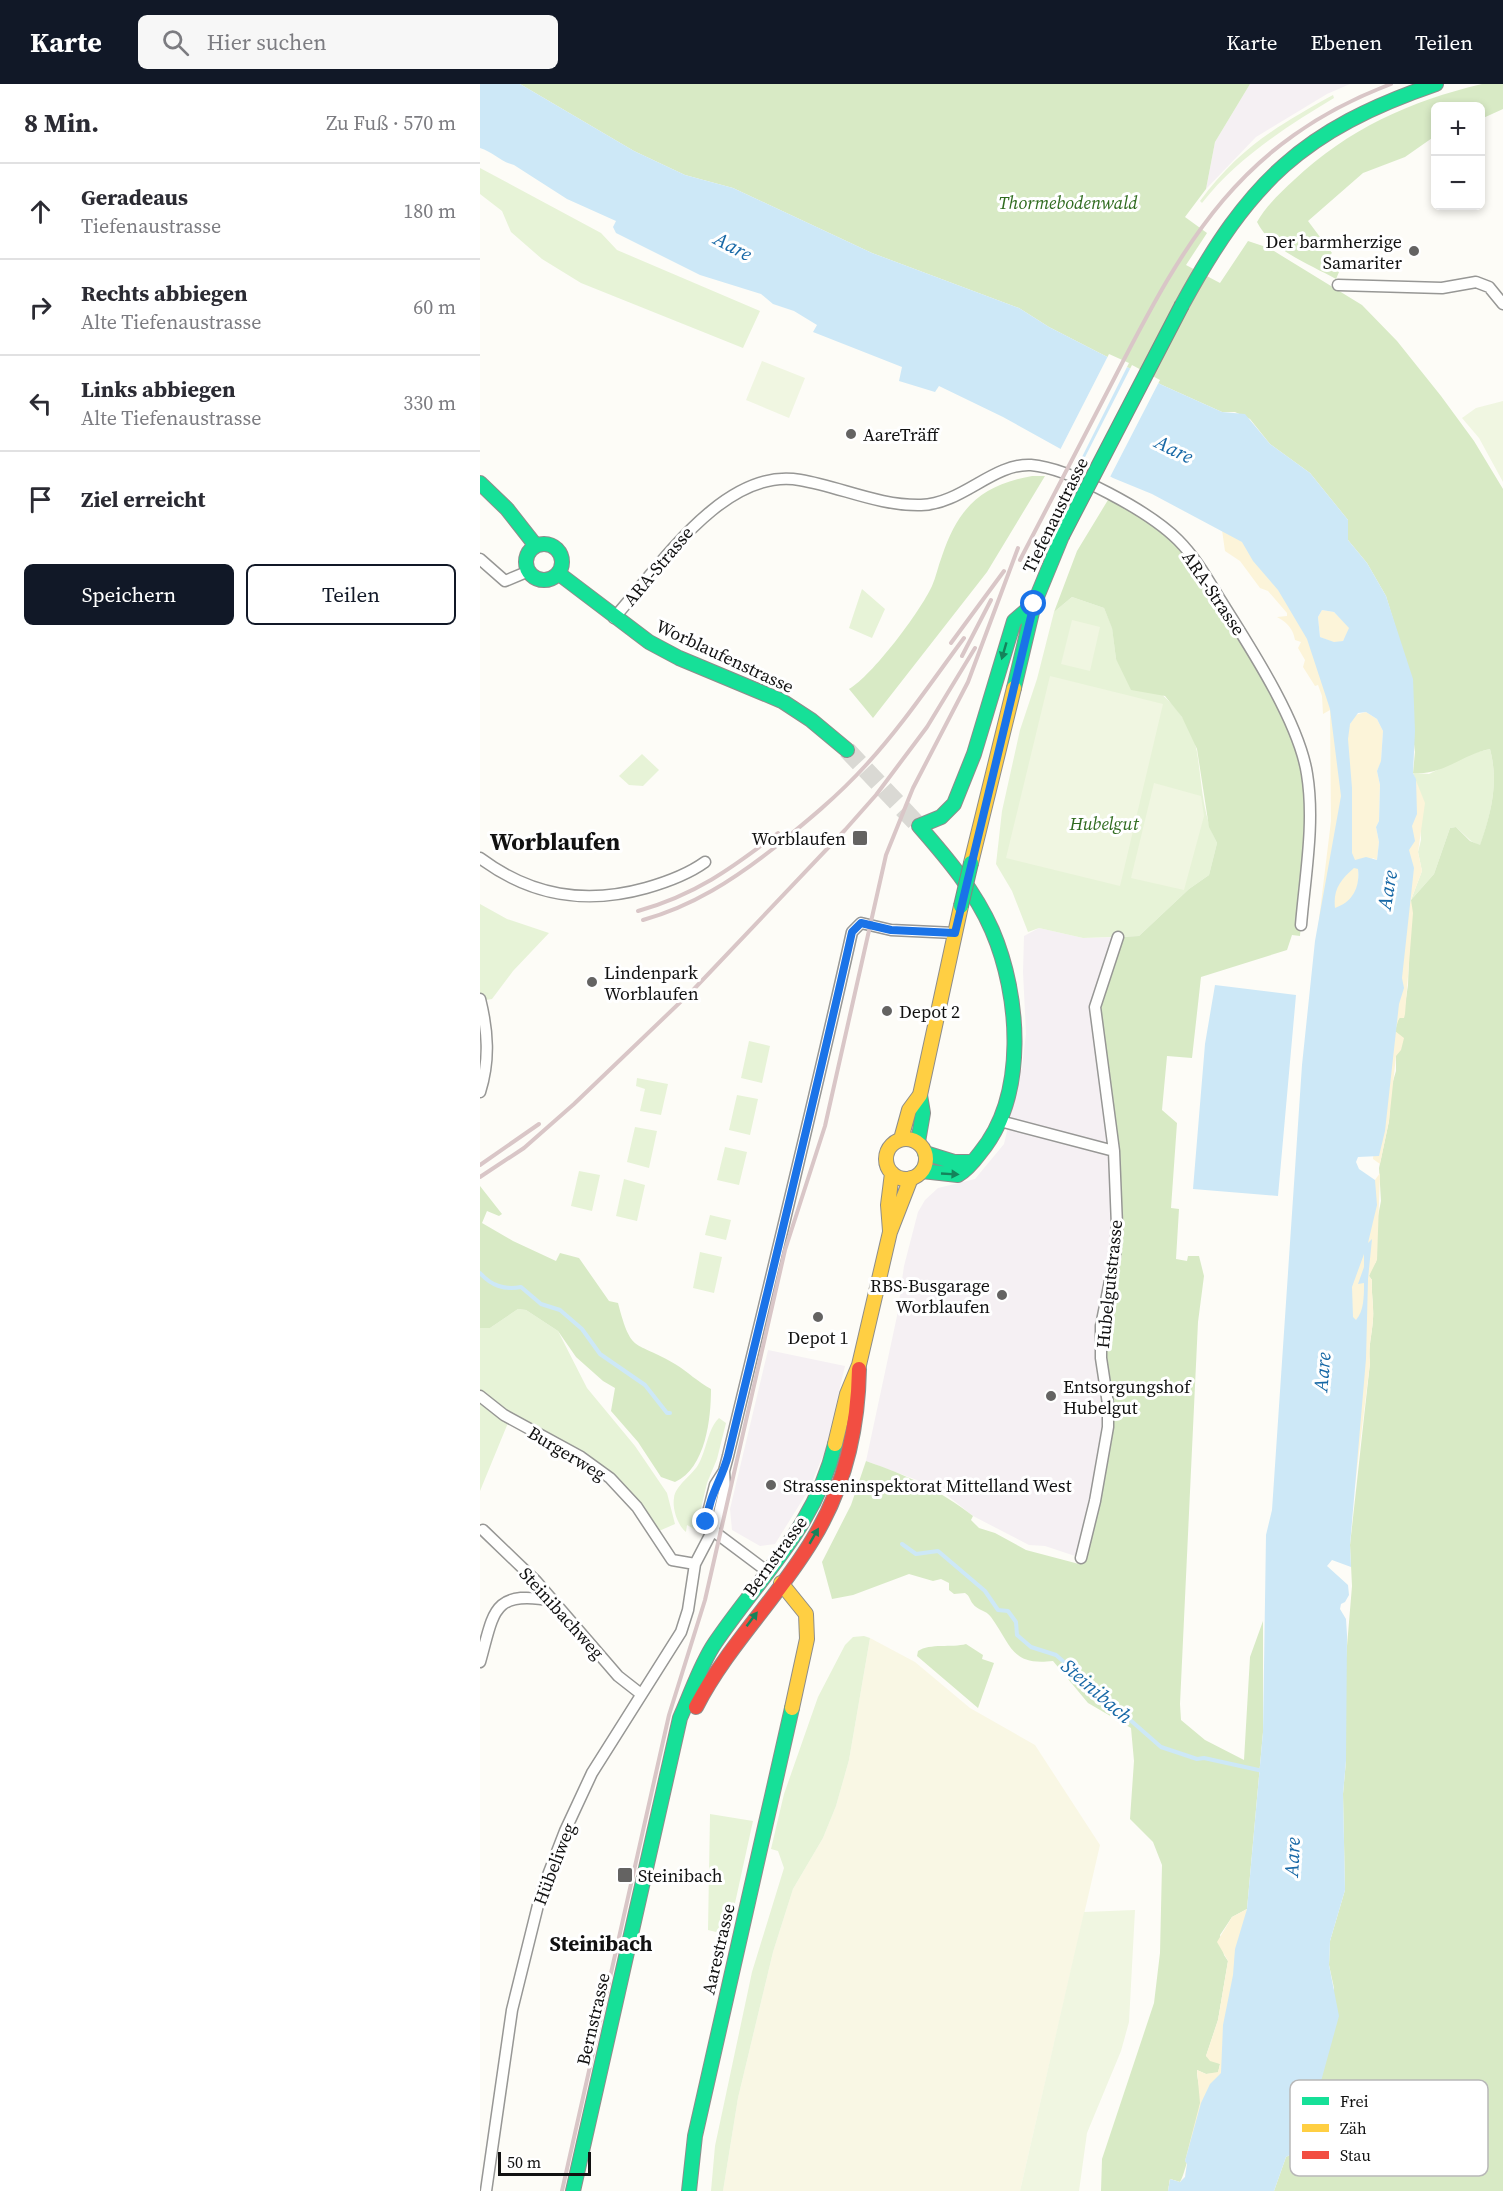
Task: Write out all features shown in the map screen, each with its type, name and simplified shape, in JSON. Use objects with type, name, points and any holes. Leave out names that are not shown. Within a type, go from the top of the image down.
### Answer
[{"type":"main road","name":"Tiefenaustrasse","points":[[922,1148],[923,1113],[920,1095],[955,933],[1034,604],[1052,555],[1198,271],[1240,208],[1272,173],[1298,151],[1362,112],[1436,84]]},
{"type":"main road","points":[[480,483],[507,509],[536,546]]},
{"type":"main road","points":[[549,544],[559,552],[562,561],[558,573],[545,580],[535,577],[529,571],[526,559],[536,546],[549,544]]},
{"type":"main road","name":"Worblaufenstrasse","points":[[558,573],[614,618],[679,658],[782,701],[811,720],[847,750]]},
{"type":"main road","points":[[972,1162],[954,1162],[901,1139],[890,1147],[886,1155],[887,1165],[898,1178],[916,1175],[956,1176],[983,1153],[1000,1121],[1012,1061],[1011,1003],[998,947],[980,907],[962,879],[919,826],[941,817],[954,804],[974,754],[1014,621],[1034,604]]},
{"type":"main road","name":"Tiefenaustrasse","points":[[901,1139],[909,1110],[920,1095]]},
{"type":"main road","points":[[916,1175],[922,1148]]},
{"type":"main road","name":"Bernstrasse","points":[[890,1232],[888,1205],[892,1173]]},
{"type":"main road","name":"Bernstrasse","points":[[573,2191],[680,1718],[699,1672],[729,1620],[802,1526],[822,1487],[833,1454],[847,1394],[859,1365],[890,1232],[916,1175]]},
{"type":"main road","name":"Bernstrasse","points":[[674,1751],[724,1656],[815,1535],[836,1491],[860,1396],[859,1365]]},
{"type":"main road","name":"Aarestrasse","points":[[689,2191],[695,2136],[807,1639],[806,1614],[781,1583],[768,1572]]},
{"type":"street","points":[[1338,285],[1442,288],[1476,282],[1489,287],[1503,303]]},
{"type":"street","name":"ARA-Strasse","points":[[614,618],[692,525],[747,488],[766,481],[800,480],[884,501],[925,505],[956,497],[1014,466],[1031,465],[1072,477],[1111,495],[1150,518],[1177,539],[1194,559],[1261,664],[1296,737],[1307,773],[1309,820],[1301,925]]},
{"type":"street","points":[[480,560],[505,581],[529,571]]},
{"type":"street","points":[[480,858],[502,873],[537,890],[580,897],[611,896],[657,885],[681,876],[705,862]]},
{"type":"street","points":[[768,1572],[712,1530],[706,1520],[715,1485],[724,1471],[775,1254],[805,1146],[852,932],[861,923],[891,930],[955,933]]},
{"type":"street","name":"Hubelgutstrasse","points":[[1081,1558],[1095,1501],[1108,1427],[1101,1338],[1117,1241],[1114,1151],[1095,1007],[1118,937]]},
{"type":"street","points":[[480,999],[488,1031],[487,1061],[480,1092]]},
{"type":"street","points":[[1000,1121],[1114,1151]]},
{"type":"street","name":"Burgerweg","points":[[480,1396],[504,1415],[596,1467],[625,1492],[672,1560],[695,1564]]},
{"type":"street","name":"Steinibachweg","points":[[483,1530],[553,1601],[618,1676],[641,1694]]},
{"type":"street","name":"Hübeliweg","points":[[486,2191],[512,2010],[541,1893],[561,1841],[592,1773],[681,1632],[688,1610],[695,1564],[712,1530]]},
{"type":"street","points":[[480,1662],[492,1617],[498,1607],[508,1600],[519,1597],[553,1601]]},
{"type":"shaded area","points":[[1250,84],[1350,84],[1327,94],[1256,137],[1206,189],[1215,142]]},
{"type":"shaded area","points":[[1039,928],[1083,938],[1118,937],[1108,1404],[1081,1558],[1045,1546],[1029,1545],[973,1516],[948,1496],[925,1483],[866,1461],[897,1316],[904,1266],[918,1212],[925,1200],[938,1188],[975,1179],[1004,1144],[1022,1067],[1026,1034],[1024,936]]},
{"type":"shaded area","points":[[768,1350],[845,1366],[825,1451],[808,1491],[775,1544],[760,1546],[732,1530],[730,1509]]},
{"type":"shaded area","points":[[870,1638],[915,1662],[970,1708],[1035,1745],[1100,1845],[1020,2191],[723,2191],[738,2098],[773,1952],[793,1889],[823,1838],[836,1806],[849,1760]]},
{"type":"green space","name":"Thormebodenwald","points":[[520,84],[1250,84],[1215,142],[1206,189],[1185,217],[1207,233],[1186,265],[1220,283],[1248,241],[1269,248],[1362,305],[1397,341],[1441,396],[1474,441],[1503,489],[1503,2191],[1274,2191],[1286,2157],[1290,2155],[1290,2176],[1488,2176],[1488,2080],[1313,2080],[1334,1988],[1329,1965],[1330,1941],[1345,1890],[1343,1794],[1346,1761],[1346,1658],[1352,1586],[1350,1545],[1370,1363],[1373,1314],[1372,1280],[1369,1276],[1376,1262],[1376,1226],[1381,1201],[1379,1168],[1389,1121],[1391,1088],[1396,1071],[1396,1023],[1404,1012],[1408,985],[1411,900],[1434,874],[1450,828],[1456,827],[1470,841],[1480,845],[1494,786],[1490,749],[1433,771],[1413,773],[1415,752],[1402,649],[1386,596],[1367,563],[1348,540],[1348,520],[1310,473],[1270,444],[1250,419],[1235,412],[1222,412],[1162,385],[1049,327],[1019,308],[872,253],[733,188],[685,175],[634,151]]},
{"type":"green space","points":[[1482,84],[1503,84],[1503,109],[1485,117],[1485,102],[1431,102],[1431,139],[1405,157],[1363,173],[1308,221],[1332,253],[1329,256],[1339,272],[1336,279],[1281,248],[1263,232],[1257,222],[1269,205],[1294,180],[1336,146],[1381,119],[1455,91]]},
{"type":"green space","points":[[1333,95],[1334,98],[1263,144],[1230,172],[1202,203],[1200,201],[1229,166],[1244,152],[1294,117]]},
{"type":"green space","points":[[480,168],[601,233],[617,250],[760,311],[743,348],[581,283],[542,259],[511,232],[502,211],[480,194]]},
{"type":"green space","points":[[762,361],[805,378],[789,418],[746,400]]},
{"type":"green space","points":[[1503,401],[1503,482],[1479,438],[1462,418],[1476,408]]},
{"type":"green space","points":[[1045,476],[987,572],[873,718],[849,689],[882,658],[917,611],[932,586],[948,539],[964,512],[985,493],[1014,480]]},
{"type":"green space","points":[[1111,495],[1177,539],[1256,656],[1307,773],[1309,820],[1300,936],[1292,935],[1287,950],[1201,977],[1192,1058],[1167,1056],[1162,1110],[1177,1123],[1171,1208],[1179,1209],[1176,1259],[1187,1261],[1188,1256],[1199,1256],[1204,1276],[1198,1322],[1181,1720],[1205,1740],[1244,1760],[1250,1657],[1263,1621],[1263,1732],[1247,1909],[1232,1917],[1220,1935],[1224,1955],[1228,1961],[1218,2020],[1206,2056],[1220,2064],[1218,2073],[1206,2074],[1197,2070],[1200,2100],[1192,2145],[1180,2182],[1170,2179],[1168,2191],[1101,2191],[1102,2159],[1154,2003],[1160,1953],[1162,1865],[1153,1842],[1130,1819],[1134,1761],[1131,1728],[1088,1703],[1053,1661],[1039,1662],[1020,1657],[1014,1652],[989,1615],[975,1606],[965,1593],[954,1594],[949,1590],[949,1583],[941,1579],[933,1581],[909,1574],[853,1595],[832,1599],[822,1562],[851,1505],[866,1461],[909,1478],[948,1498],[973,1516],[971,1520],[979,1528],[995,1533],[1026,1550],[1079,1564],[1105,1447],[1101,1358],[1117,1241],[1095,1007],[1118,937],[1139,936],[1189,889],[1209,875],[1217,843],[1209,827],[1197,749],[1182,717],[1165,696],[1131,690],[1116,659],[1112,628],[1104,608],[1072,597],[1054,612],[1077,551]]},
{"type":"green space","points":[[862,589],[885,609],[872,638],[849,628]]},
{"type":"green space","name":"Hubelgut","points":[[1072,597],[1104,608],[1112,627],[1116,659],[1166,698],[1186,723],[1197,752],[1205,810],[1217,843],[1209,875],[1189,889],[1139,936],[1083,938],[1039,928],[1028,932],[1012,891],[996,864],[1002,811],[1020,730],[1037,679],[1054,612]]},
{"type":"green space","points":[[1072,620],[1100,627],[1090,671],[1061,664]]},
{"type":"green space","points":[[1050,676],[1163,704],[1120,886],[1006,858]]},
{"type":"green space","points":[[1490,749],[1494,774],[1493,798],[1480,846],[1456,827],[1450,828],[1434,874],[1411,900],[1422,871],[1418,852],[1421,840],[1420,795],[1413,773],[1429,774],[1470,754]]},
{"type":"green space","points":[[642,754],[659,770],[643,786],[629,785],[619,776]]},
{"type":"green space","points":[[1154,783],[1201,796],[1204,816],[1184,890],[1131,878]]},
{"type":"green space","points":[[480,904],[507,919],[549,933],[513,971],[492,999],[480,1001]]},
{"type":"green space","points":[[749,1041],[770,1046],[762,1083],[741,1078]]},
{"type":"green space","points":[[637,1078],[668,1084],[661,1115],[640,1111],[645,1089],[636,1086]]},
{"type":"green space","points":[[737,1095],[758,1099],[750,1135],[729,1130]]},
{"type":"green space","points":[[635,1127],[657,1131],[649,1168],[627,1162]]},
{"type":"green space","points":[[725,1147],[747,1152],[739,1185],[717,1180]]},
{"type":"green space","points":[[579,1171],[600,1175],[592,1211],[571,1206]]},
{"type":"green space","points":[[624,1179],[645,1185],[637,1221],[616,1216]]},
{"type":"green space","points":[[480,1186],[502,1214],[499,1216],[487,1211],[482,1223],[513,1241],[556,1261],[560,1253],[579,1258],[609,1301],[618,1303],[627,1331],[636,1344],[675,1364],[711,1389],[708,1427],[700,1454],[694,1466],[675,1482],[661,1477],[638,1442],[611,1411],[615,1388],[603,1381],[576,1357],[558,1331],[526,1310],[518,1309],[490,1328],[480,1328]]},
{"type":"green space","points":[[710,1215],[731,1220],[726,1240],[705,1235]]},
{"type":"green space","points":[[700,1252],[722,1257],[714,1293],[693,1288]]},
{"type":"green space","points":[[518,1309],[526,1310],[558,1331],[587,1388],[635,1446],[667,1493],[675,1524],[659,1531],[632,1494],[607,1470],[584,1453],[509,1411],[480,1391],[480,1328],[490,1328]]},
{"type":"green space","points":[[480,1396],[510,1418],[480,1491]]},
{"type":"green space","points":[[719,1418],[726,1423],[717,1459],[707,1483],[696,1530],[687,1525],[686,1532],[680,1526],[675,1512],[675,1494],[698,1465],[712,1428]]},
{"type":"green space","points":[[853,1637],[870,1638],[849,1760],[836,1806],[823,1838],[793,1889],[773,1952],[738,2098],[723,2191],[711,2191],[715,2146],[752,1972],[784,1868],[778,1851],[771,1849],[784,1794],[818,1697],[845,1645]]},
{"type":"green space","points":[[966,1644],[983,1655],[982,1659],[994,1663],[978,1708],[917,1656],[918,1651],[929,1647]]},
{"type":"green space","points":[[710,1814],[753,1821],[728,1935],[708,1930]]},
{"type":"green space","points":[[1135,1910],[1129,2022],[1121,2051],[1087,2133],[1079,2191],[1020,2191],[1084,1912]]},
{"type":"sand","points":[[1228,527],[1286,587],[1350,724],[1355,715],[1366,712],[1377,719],[1383,731],[1381,762],[1377,771],[1380,785],[1379,821],[1376,827],[1379,842],[1377,860],[1373,858],[1358,869],[1355,900],[1349,917],[1310,993],[1331,821],[1330,710],[1323,714],[1322,696],[1318,685],[1315,686],[1303,667],[1305,660],[1298,648],[1301,642],[1295,640],[1289,627],[1277,617],[1287,616],[1287,613],[1268,591],[1260,588],[1240,561],[1225,551],[1222,530]]},
{"type":"sand","points":[[1322,610],[1334,612],[1350,628],[1343,641],[1335,643],[1320,637],[1318,617]]},
{"type":"sand","points":[[1413,773],[1425,803],[1418,852],[1422,871],[1411,900],[1413,913],[1405,1014],[1404,1018],[1399,1018],[1395,1031],[1404,1038],[1401,1050],[1396,1056],[1389,1121],[1380,1164],[1373,1159]]},
{"type":"sand","points":[[1380,1173],[1377,1260],[1369,1276],[1372,1280],[1373,1314],[1370,1363],[1355,1485],[1349,1298],[1375,1180]]},
{"type":"sand","points":[[1247,1909],[1217,2172],[1168,2191],[1170,2179],[1180,2182],[1185,2177],[1187,2164],[1185,2161],[1200,2103],[1197,2070],[1206,2074],[1218,2072],[1220,2064],[1210,2061],[1206,2056],[1218,2020],[1228,1961],[1217,1942],[1232,1917]]},
{"type":"water","name":"Aare","points":[[480,84],[520,84],[634,151],[685,175],[733,188],[872,253],[1019,308],[1049,327],[1162,385],[1222,412],[1245,414],[1270,444],[1310,473],[1348,520],[1348,540],[1367,563],[1386,596],[1413,679],[1415,731],[1413,773],[1416,779],[1417,814],[1412,826],[1415,841],[1409,850],[1414,868],[1402,978],[1404,988],[1399,1004],[1385,1131],[1379,1156],[1358,1157],[1356,1162],[1359,1169],[1375,1180],[1377,1205],[1368,1243],[1372,1239],[1368,1279],[1366,1359],[1350,1545],[1351,1567],[1332,1560],[1327,1566],[1348,1585],[1349,1595],[1341,1604],[1340,1609],[1346,1619],[1347,1635],[1346,1761],[1343,1794],[1345,1890],[1330,1941],[1329,1965],[1339,2016],[1321,2080],[1290,2080],[1290,2155],[1286,2157],[1274,2191],[1168,2191],[1170,2179],[1180,2182],[1185,2177],[1187,2164],[1185,2161],[1201,2103],[1210,2084],[1221,2073],[1223,2025],[1233,1975],[1235,1949],[1247,1909],[1263,1732],[1266,1535],[1272,1510],[1302,1065],[1315,941],[1341,796],[1330,709],[1307,639],[1278,590],[1253,561],[1242,542],[1152,494],[1113,478],[1003,417],[939,386],[935,392],[899,381],[902,367],[813,332],[817,325],[794,311],[773,304],[761,294],[700,275],[616,233],[613,227],[616,221],[567,199],[480,148]],"holes":[[[1322,610],[1334,612],[1349,628],[1343,641],[1334,642],[1320,637],[1318,617]],[[1366,712],[1377,719],[1383,731],[1381,761],[1377,771],[1380,785],[1379,821],[1376,827],[1379,842],[1377,860],[1366,857],[1355,860],[1352,853],[1352,788],[1348,739],[1350,724],[1358,713]],[[1354,868],[1358,869],[1358,882],[1354,893],[1346,902],[1335,908],[1336,891],[1341,881]],[[1364,1254],[1364,1267],[1358,1284],[1364,1283],[1363,1303],[1356,1320],[1353,1317],[1352,1287]]]},
{"type":"water","points":[[1215,985],[1296,995],[1278,1196],[1193,1189],[1205,1044]]},
{"type":"pier","points":[[1109,354],[1129,363],[1080,461],[1060,450]]},
{"type":"pier","points":[[1132,365],[1160,380],[1109,479],[1082,463]]},
{"type":"waterway","name":"Steinibach","points":[[480,1273],[499,1286],[521,1287],[541,1304],[560,1310],[582,1329],[600,1354],[645,1385],[667,1413],[670,1413]]},
{"type":"waterway","name":"Steinibach","points":[[902,1544],[916,1554],[938,1551],[985,1591],[998,1610],[1008,1611],[1016,1622],[1017,1635],[1031,1647],[1056,1655],[1161,1747],[1197,1759],[1204,1758],[1263,1771]]},
{"type":"tunnel","points":[[847,750],[919,826]]},
{"type":"railway","points":[[1020,560],[1167,280],[1194,238],[1223,200],[1256,166],[1294,135],[1339,108],[1391,84]]},
{"type":"railway","points":[[562,2191],[669,1715],[705,1600],[785,1250],[825,1126],[886,855],[913,788],[968,682],[1018,548]]},
{"type":"railway","points":[[951,643],[1004,571]]},
{"type":"railway","points":[[962,656],[991,600]]},
{"type":"railway","points":[[643,920],[696,900],[728,881],[774,848],[822,808],[892,735],[964,638]]},
{"type":"railway","points":[[480,1177],[524,1148],[574,1104],[694,989],[845,830],[876,795],[927,727],[975,648]]},
{"type":"railway","points":[[638,911],[658,905],[712,880],[778,833]]},
{"type":"railway","points":[[480,1165],[539,1124]]},
{"type":"traffic: fast","points":[[1182,305],[1231,225],[1256,193],[1284,166],[1314,142],[1349,121],[1389,102],[1436,84]]},
{"type":"traffic: fast","points":[[1062,536],[1182,305]]},
{"type":"traffic: fast","points":[[480,483],[507,509],[536,546]]},
{"type":"traffic: fast","points":[[1014,688],[1034,604],[1062,536]]},
{"type":"traffic: fast","points":[[544,544],[557,549],[562,562],[557,575],[544,580],[531,575],[526,562],[531,549],[544,544]]},
{"type":"traffic: fast","points":[[558,573],[649,642],[679,658],[782,701],[811,720],[847,750]]},
{"type":"traffic: fast","points":[[922,1171],[958,1175],[980,1153],[995,1129],[1006,1103],[1012,1074],[1014,1044],[1009,984],[992,930],[969,888],[919,826],[941,817],[954,804],[974,754],[1014,621],[1034,604]]},
{"type":"traffic: fast","points":[[961,906],[971,863]]},
{"type":"traffic: fast","points":[[918,1142],[923,1113],[920,1095]]},
{"type":"traffic: fast","points":[[925,1153],[954,1162],[972,1162]]},
{"type":"traffic: fast","points":[[573,2191],[680,1718],[710,1652],[801,1525],[815,1500],[835,1444]]},
{"type":"traffic: fast","points":[[689,2191],[695,2136],[792,1708]]},
{"type":"traffic: slow","points":[[971,863],[1014,688]]},
{"type":"traffic: slow","points":[[901,1139],[909,1110],[920,1095],[961,906]]},
{"type":"traffic: slow","points":[[906,1139],[914,1140],[920,1145],[925,1151],[926,1159],[925,1167],[920,1173],[914,1178],[906,1179],[898,1178],[892,1173],[887,1167],[886,1159],[887,1151],[892,1145],[898,1140],[906,1139]]},
{"type":"traffic: slow","points":[[890,1231],[888,1205],[892,1173]]},
{"type":"traffic: slow","points":[[835,1444],[847,1394],[859,1365],[890,1232],[911,1178]]},
{"type":"traffic: slow","points":[[781,1583],[806,1614],[807,1639],[792,1708]]},
{"type":"traffic: jam","points":[[696,1707],[723,1663],[799,1561],[824,1519],[847,1457],[856,1413],[859,1369]]},
{"type":"place","name":"Der barmherzige Samariter","points":[[1414,251]]},
{"type":"place","name":"AareTräff","points":[[851,434]]},
{"type":"place","name":"Worblaufen","points":[[860,838]]},
{"type":"place","name":"Lindenpark Worblaufen","points":[[592,982]]},
{"type":"place","name":"Depot 2","points":[[887,1011]]},
{"type":"place","name":"RBS-Busgarage Worblaufen","points":[[1002,1295]]},
{"type":"place","name":"Depot 1","points":[[818,1317]]},
{"type":"place","name":"Entsorgungshof Hubelgut","points":[[1051,1396]]},
{"type":"place","name":"Strasseninspektorat Mittelland West","points":[[771,1485]]},
{"type":"place","name":"Steinibach","points":[[625,1875]]},
{"type":"district","name":"Worblaufen","points":[[555,841]]},
{"type":"district","name":"Steinibach","points":[[601,1943]]},
{"type":"route","points":[[706,1522],[712,1492],[724,1471],[728,1456],[775,1254],[805,1146],[852,932],[856,924],[861,923],[891,930],[955,933],[1034,604]]}]
